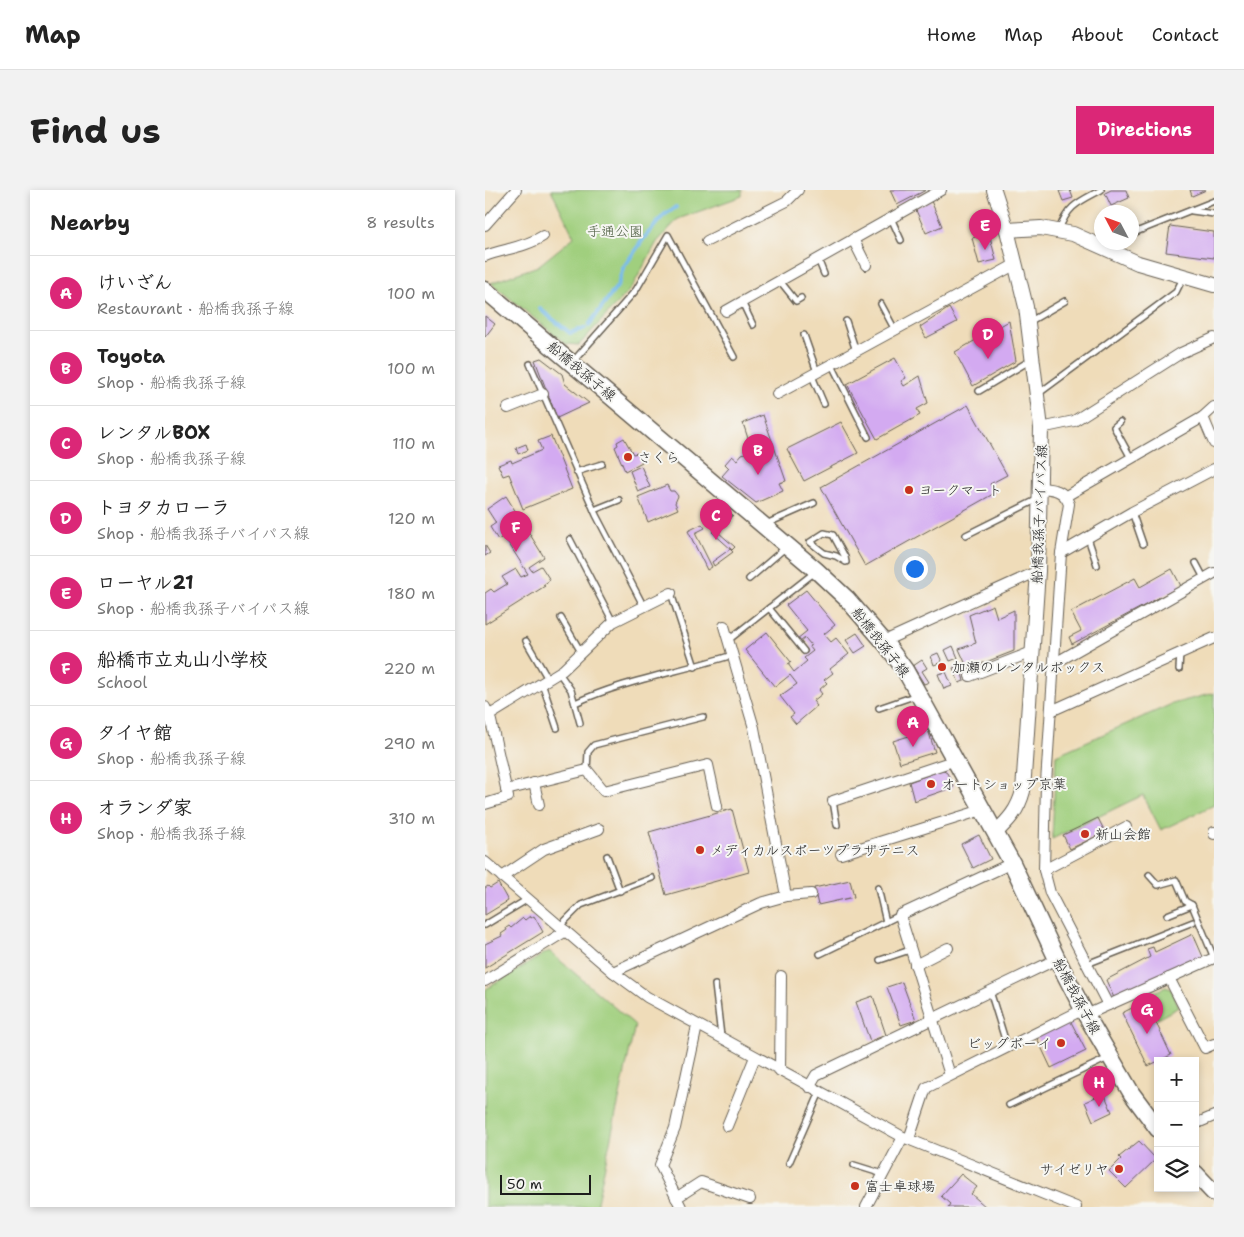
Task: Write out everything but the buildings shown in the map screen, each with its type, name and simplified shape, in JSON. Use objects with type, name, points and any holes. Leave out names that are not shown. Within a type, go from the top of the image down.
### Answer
[{"type":"main road","name":"船橋我孫子線","points":[[485,290],[816,570],[847,599],[886,644],[919,694],[1012,863],[1057,959],[1110,1057],[1132,1094],[1154,1124]]},
{"type":"main road","points":[[1199,1177],[1214,1193]]},
{"type":"street","points":[[485,225],[517,190]]},
{"type":"street","points":[[707,241],[787,201],[798,190]]},
{"type":"street","points":[[726,311],[941,190]]},
{"type":"street","name":"船橋我孫子バイパス線","points":[[995,190],[1016,264],[1028,322],[1034,358],[1041,428],[1038,571],[1023,791],[1019,806],[1011,818],[995,833]]},
{"type":"street","points":[[1007,230],[1041,228],[1059,230],[1094,240]]},
{"type":"street","points":[[485,256],[507,248],[532,243],[543,236]]},
{"type":"street","points":[[853,239],[865,265]]},
{"type":"street","points":[[1121,250],[1138,263],[1183,278],[1214,285]]},
{"type":"street","points":[[777,394],[1016,264]]},
{"type":"street","points":[[1041,428],[1074,421],[1181,353],[1214,338]]},
{"type":"street","points":[[508,408],[543,394]]},
{"type":"street","points":[[1066,496],[1203,417],[1214,407]]},
{"type":"street","points":[[1203,417],[1214,443]]},
{"type":"street","points":[[1061,553],[1132,512],[1214,469]]},
{"type":"street","points":[[1040,493],[1055,489],[1066,496],[1069,504],[1061,553],[1043,837],[1044,870],[1050,893],[1108,1005]]},
{"type":"street","points":[[886,644],[891,638],[1038,571]]},
{"type":"street","points":[[1055,662],[1214,573]]},
{"type":"street","points":[[485,804],[508,797],[486,713],[559,673],[613,622],[671,593]]},
{"type":"street","points":[[724,626],[754,728],[786,896]]},
{"type":"street","points":[[1051,711],[1214,638]]},
{"type":"street","points":[[970,676],[1032,652]]},
{"type":"street","points":[[833,801],[956,760]]},
{"type":"street","points":[[506,790],[587,770],[604,792],[708,765],[717,806]]},
{"type":"street","points":[[534,783],[539,806]]},
{"type":"street","points":[[841,854],[982,810]]},
{"type":"street","points":[[1044,870],[1126,827]]},
{"type":"street","points":[[502,876],[544,849],[599,829]]},
{"type":"street","points":[[950,1074],[900,915],[1012,863]]},
{"type":"street","points":[[487,866],[502,876],[613,972],[647,997],[697,1026],[906,1138],[1061,1205],[1076,1207]]},
{"type":"street","points":[[613,972],[761,903],[786,896],[811,894]]},
{"type":"street","points":[[485,981],[563,929]]},
{"type":"street","points":[[915,965],[948,948]]},
{"type":"street","points":[[866,1207],[883,1174],[906,1138],[926,1088],[1007,1046],[1085,1012],[1108,1005],[1214,958]]},
{"type":"street","points":[[809,1087],[816,1075],[932,1021],[1057,959]]},
{"type":"street","points":[[780,1071],[781,976]]},
{"type":"street","points":[[1169,978],[1205,1048],[1214,1044]]},
{"type":"street","points":[[697,1026],[675,1128],[660,1165],[678,1202],[701,1182],[751,1199]]},
{"type":"street","points":[[727,1126],[755,1057]]},
{"type":"street","points":[[1199,1122],[1214,1116]]},
{"type":"lane","points":[[1059,230],[1065,214],[1074,204],[1101,190]]},
{"type":"lane","points":[[1139,231],[1214,201]]},
{"type":"lane","points":[[1191,210],[1214,214]]},
{"type":"lane","points":[[891,217],[901,240]]},
{"type":"lane","points":[[577,358],[636,290],[668,235],[734,357]]},
{"type":"lane","points":[[818,259],[824,274]]},
{"type":"lane","points":[[1038,395],[1177,292],[1183,278]]},
{"type":"lane","points":[[780,280],[797,301],[801,298]]},
{"type":"lane","points":[[1028,322],[1065,301]]},
{"type":"lane","points":[[742,302],[753,325]]},
{"type":"lane","points":[[881,304],[895,330]]},
{"type":"lane","points":[[846,321],[856,351]]},
{"type":"lane","points":[[803,336],[824,404]]},
{"type":"lane","points":[[979,391],[1034,358]]},
{"type":"lane","points":[[529,364],[594,510],[644,607]]},
{"type":"lane","points":[[831,364],[868,437]]},
{"type":"lane","points":[[1120,422],[1114,427],[1131,458]]},
{"type":"lane","points":[[577,472],[602,464]]},
{"type":"lane","points":[[966,535],[1040,493]]},
{"type":"lane","points":[[594,510],[619,500]]},
{"type":"lane","points":[[763,525],[814,503]]},
{"type":"lane","points":[[1132,512],[1143,544]]},
{"type":"lane","points":[[824,533],[833,535],[846,562],[824,553],[810,542],[824,533]]},
{"type":"lane","points":[[1088,538],[1097,565]]},
{"type":"lane","points":[[570,539],[613,622]]},
{"type":"lane","points":[[749,579],[787,546]]},
{"type":"lane","points":[[1196,563],[1204,578]]},
{"type":"lane","points":[[731,638],[816,570]]},
{"type":"lane","points":[[671,593],[695,667]]},
{"type":"lane","points":[[769,608],[804,651]]},
{"type":"lane","points":[[561,618],[581,653]]},
{"type":"lane","points":[[526,641],[545,681],[557,728]]},
{"type":"lane","points":[[1179,669],[1180,653]]},
{"type":"lane","points":[[575,703],[605,689],[695,667],[732,655]]},
{"type":"lane","points":[[559,673],[571,690],[580,723]]},
{"type":"lane","points":[[879,708],[919,694]]},
{"type":"lane","points":[[587,770],[588,752],[594,745],[703,717]]},
{"type":"lane","points":[[833,801],[837,826]]},
{"type":"lane","points":[[607,856],[620,891]]},
{"type":"lane","points":[[1149,875],[1158,885],[1176,880],[1185,901],[1192,905],[1214,958]]},
{"type":"lane","points":[[563,929],[581,905],[652,878]]},
{"type":"lane","points":[[878,888],[886,922]]},
{"type":"lane","points":[[485,925],[528,899]]},
{"type":"lane","points":[[1167,915],[1192,905]]},
{"type":"lane","points":[[820,954],[900,915]]},
{"type":"lane","points":[[1087,964],[1193,922]]},
{"type":"lane","points":[[880,960],[910,950]]},
{"type":"lane","points":[[715,985],[721,1039]]},
{"type":"lane","points":[[990,991],[1007,1046]]},
{"type":"lane","points":[[1009,1105],[1110,1057]]},
{"type":"lane","points":[[789,1163],[820,1092]]},
{"type":"lane","points":[[854,1165],[883,1174]]},
{"type":"green space","name":"手通公園","points":[[551,190],[742,190],[742,196],[678,219],[657,242],[632,287],[579,345],[566,344],[491,283],[538,266],[574,237]]},
{"type":"green space","points":[[1214,693],[1214,805],[1161,830],[1143,795],[1052,839],[1056,755],[1172,704]]},
{"type":"green space","points":[[549,951],[635,1025],[596,1207],[485,1207],[486,989]]},
{"type":"green space","points":[[1166,987],[1171,989],[1179,1007],[1157,1019],[1146,995]]},
{"type":"waterway","points":[[589,325],[618,285],[623,268],[644,238],[664,215],[676,207]]},
{"type":"waterway","points":[[540,309],[570,333],[585,328]]},
{"type":"place","name":"ローヤル21","points":[[985,250]]},
{"type":"place","name":"トヨタカローラ","points":[[988,359]]},
{"type":"place","name":"さくら","points":[[628,457]]},
{"type":"place","name":"Toyota","points":[[758,475]]},
{"type":"place","name":"ヨークマート","points":[[909,490]]},
{"type":"place","name":"レンタルBOX","points":[[716,540]]},
{"type":"place","name":"船橋市立丸山小学校","points":[[516,552]]},
{"type":"place","name":"加瀬のレンタルボックス","points":[[942,667]]},
{"type":"place","name":"けいざん","points":[[913,747]]},
{"type":"place","name":"オートショップ京葉","points":[[931,784]]},
{"type":"place","name":"新山会館","points":[[1085,834]]},
{"type":"place","name":"メディカルスポーツプラザテニス","points":[[700,850]]},
{"type":"place","name":"タイヤ館","points":[[1147,1034]]},
{"type":"place","name":"ビッグボーイ","points":[[1061,1043]]},
{"type":"place","name":"オランダ家","points":[[1099,1107]]},
{"type":"place","name":"サイゼリヤ","points":[[1119,1169]]},
{"type":"place","name":"富士卓球場","points":[[855,1186]]}]
